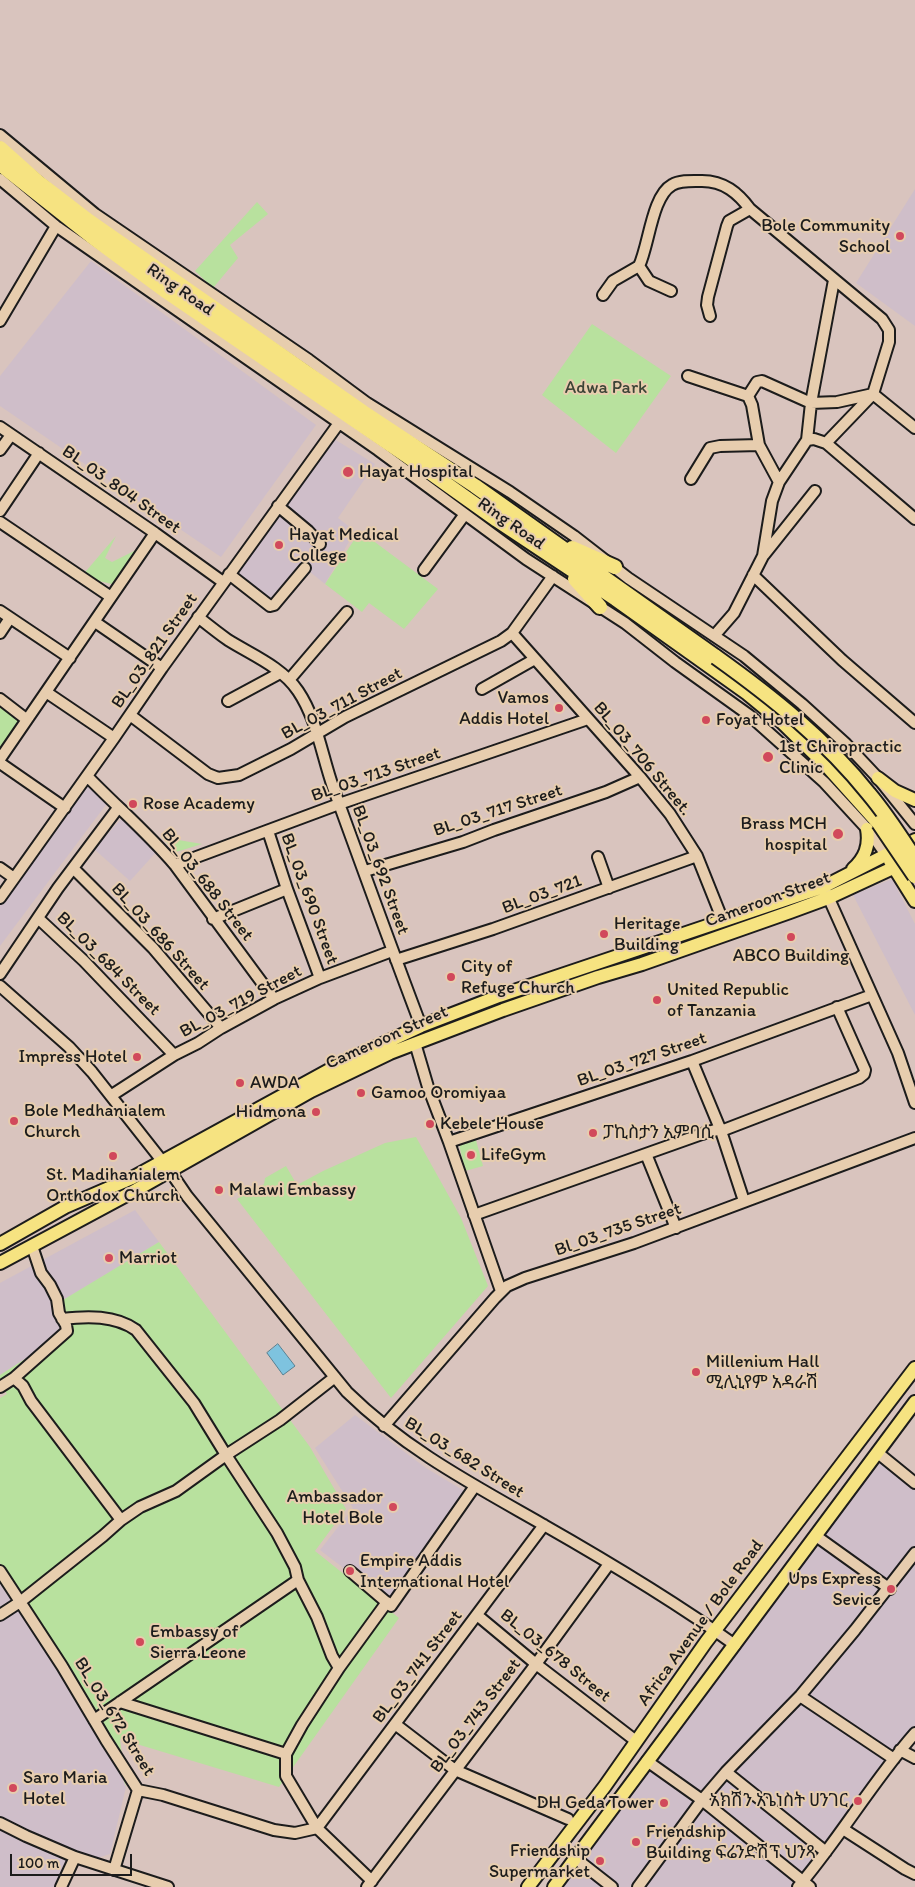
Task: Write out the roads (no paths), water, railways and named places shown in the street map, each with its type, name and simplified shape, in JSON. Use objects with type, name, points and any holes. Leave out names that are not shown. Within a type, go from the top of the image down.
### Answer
[{"type":"highway","name":"Ring Road","points":[[0,148],[89,221],[548,538],[618,595],[748,694],[788,726],[864,805],[894,844],[915,876]]},
{"type":"highway","name":"Ring Road","points":[[0,164],[91,236],[168,292],[399,450],[497,520],[553,557],[618,595],[744,677],[797,720],[868,792],[915,857]]},
{"type":"highway","points":[[548,538],[615,567]]},
{"type":"highway","points":[[553,557],[600,607]]},
{"type":"main road","points":[[878,778],[895,791],[915,800]]},
{"type":"main road","points":[[841,878],[858,864],[863,857],[868,843],[867,829]]},
{"type":"main road","name":"Cameroon Street","points":[[0,1244],[66,1207],[132,1178],[165,1166],[390,1052],[503,1010],[790,912],[825,892],[841,878],[915,840]]},
{"type":"main road","name":"Ring Road","points":[[886,855],[915,901]]},
{"type":"main road","name":"Cameroon Street","points":[[0,1263],[342,1063],[421,1026],[499,996],[723,922],[786,899],[825,892],[895,867],[915,857]]},
{"type":"main road","points":[[786,899],[790,912]]},
{"type":"main road","points":[[499,996],[503,1010]]},
{"type":"main road","name":"Africa Avenue / Bole Road","points":[[528,1887],[605,1786],[716,1630],[915,1368]]},
{"type":"main road","points":[[554,1887],[915,1402]]},
{"type":"street","name":"Ring Road","points":[[0,135],[95,214],[309,360],[368,403],[510,492],[763,671],[846,744],[878,778],[915,824]]},
{"type":"street","name":"Ring Road","points":[[0,179],[56,226],[339,423],[464,514],[600,607],[749,715],[824,782],[867,829],[886,855]]},
{"type":"street","points":[[603,296],[613,282],[639,266],[658,202],[665,190],[673,184],[709,181],[719,183],[740,196],[750,209],[882,319],[889,330],[890,342],[873,394],[826,444]]},
{"type":"street","points":[[710,316],[707,305],[708,297],[727,226],[729,221],[750,209]]},
{"type":"street","points":[[0,321],[56,226]]},
{"type":"street","points":[[639,266],[649,281],[671,291]]},
{"type":"street","points":[[763,556],[772,501],[780,482],[807,440],[811,403],[834,280]]},
{"type":"street","points":[[688,376],[748,396],[752,406],[759,445],[780,482]]},
{"type":"street","points":[[748,396],[757,382],[762,381],[811,403],[836,402],[873,394]]},
{"type":"street","points":[[873,394],[915,428]]},
{"type":"street","name":"BL_03_821 Street","points":[[0,898],[226,578],[339,423]]},
{"type":"street","name":"BL_03_804 Street","points":[[0,427],[155,533],[270,606],[274,605],[305,568]]},
{"type":"street","points":[[0,450],[11,435]]},
{"type":"street","points":[[807,440],[814,439],[826,444],[915,519]]},
{"type":"street","points":[[691,479],[710,448],[759,445]]},
{"type":"street","points":[[0,511],[39,453]]},
{"type":"street","points":[[714,636],[734,613],[763,556],[815,491]]},
{"type":"street","points":[[278,506],[308,531],[320,544]]},
{"type":"street","points":[[424,570],[464,514]]},
{"type":"street","points":[[0,522],[111,597]]},
{"type":"street","points":[[0,759],[155,533]]},
{"type":"street","points":[[754,575],[842,660],[915,723]]},
{"type":"street","name":"BL_03_711 Street","points":[[130,715],[200,770],[218,778],[239,776],[317,733],[512,634],[553,576]]},
{"type":"street","points":[[0,611],[70,658]]},
{"type":"street","points":[[228,701],[285,677],[347,612]]},
{"type":"street","points":[[0,633],[10,618]]},
{"type":"street","name":"BL_03_692 Street","points":[[198,618],[285,677],[298,691],[306,705],[317,733],[326,768],[421,1026]]},
{"type":"street","points":[[94,622],[162,668]]},
{"type":"street","name":"BL_03_706 Street.","points":[[512,634],[670,814],[697,856],[723,922]]},
{"type":"street","points":[[482,689],[535,659]]},
{"type":"street","points":[[46,692],[114,738]]},
{"type":"street","points":[[0,699],[26,719]]},
{"type":"street","name":"BL_03_713 Street","points":[[175,865],[339,804],[588,719]]},
{"type":"street","points":[[0,763],[65,808]]},
{"type":"street","name":"BL_03_688 Street","points":[[87,776],[175,865],[213,919],[274,999]]},
{"type":"street","name":"BL_03_717 Street","points":[[365,871],[463,842],[640,778]]},
{"type":"street","points":[[0,974],[39,919],[58,888],[118,808]]},
{"type":"street","name":"BL_03_690 Street","points":[[268,831],[286,889],[320,978]]},
{"type":"street","name":"BL_03_721","points":[[394,956],[493,929],[697,856]]},
{"type":"street","points":[[598,857],[609,888]]},
{"type":"street","points":[[0,868],[14,878]]},
{"type":"street","name":"BL_03_686 Street","points":[[74,869],[153,948],[221,1028]]},
{"type":"street","points":[[213,919],[286,889]]},
{"type":"street","points":[[825,892],[898,1053],[915,1103]]},
{"type":"street","name":"BL_03_684 Street","points":[[39,919],[84,961],[174,1055]]},
{"type":"street","name":"BL_03_719 Street","points":[[112,1095],[174,1055],[198,1044],[221,1028],[274,999],[320,978],[394,956]]},
{"type":"street","name":"BL_03_682 Street","points":[[0,986],[70,1047],[112,1095],[134,1128],[187,1196],[335,1378],[384,1426],[415,1449],[609,1564],[736,1644]]},
{"type":"street","name":"BL_03_727 Street","points":[[449,1142],[692,1061],[872,995]]},
{"type":"street","points":[[474,1215],[707,1132],[721,1130],[864,1074],[865,1070],[837,1007]]},
{"type":"street","points":[[415,1043],[428,1086],[501,1291]]},
{"type":"street","points":[[692,1061],[721,1130],[744,1201]]},
{"type":"street","name":"Bl_03_735 Street","points":[[384,1426],[507,1286],[676,1228],[915,1138]]},
{"type":"street","points":[[646,1154],[676,1228]]},
{"type":"street","points":[[0,1387],[14,1378],[67,1331],[67,1327],[59,1313],[57,1299],[50,1285],[40,1273],[32,1246]]},
{"type":"street","points":[[62,1320],[96,1317],[123,1322],[136,1330],[194,1402],[277,1533],[295,1567],[298,1580],[317,1617],[332,1656],[339,1668]]},
{"type":"street","points":[[14,1378],[19,1380],[31,1401],[121,1520]]},
{"type":"street","points":[[0,1614],[20,1602],[104,1536],[121,1520],[140,1507],[176,1491],[226,1455],[280,1420],[335,1378]]},
{"type":"street","points":[[878,1453],[915,1483]]},
{"type":"street","points":[[350,1571],[391,1606],[475,1486]]},
{"type":"street","name":"BL_03_741 Street","points":[[317,1828],[544,1525]]},
{"type":"street","points":[[816,1536],[890,1589],[915,1556]]},
{"type":"street","points":[[638,1887],[702,1800],[726,1772],[800,1696],[915,1556]]},
{"type":"street","name":"BL_03_743 Street","points":[[369,1884],[536,1664],[609,1564]]},
{"type":"street","name":"BL_03_672 Street","points":[[0,1571],[62,1666],[138,1790],[163,1795],[287,1833],[317,1828]]},
{"type":"street","points":[[94,1720],[298,1580]]},
{"type":"street","points":[[369,1884],[317,1828],[286,1776],[286,1754],[302,1725],[339,1668],[387,1602]]},
{"type":"street","name":"BL_03_678 Street","points":[[477,1614],[536,1664],[636,1741]]},
{"type":"street","points":[[800,1696],[894,1759]]},
{"type":"street","points":[[120,1702],[286,1754]]},
{"type":"street","points":[[395,1724],[455,1770],[568,1820]]},
{"type":"street","points":[[648,1761],[702,1800],[803,1885],[900,1750],[915,1733]]},
{"type":"street","points":[[900,1750],[915,1758]]},
{"type":"street","points":[[726,1772],[826,1852]]},
{"type":"street","points":[[114,1870],[138,1790]]},
{"type":"street","points":[[0,1822],[26,1836],[75,1857],[114,1870],[135,1882],[168,1887]]},
{"type":"street","points":[[843,1829],[905,1870],[915,1874]]},
{"type":"street","points":[[61,1887],[75,1857]]},
{"type":"street","points":[[575,1858],[612,1887]]},
{"type":"water","points":[[278,1344],[295,1366],[283,1375],[267,1353]]},
{"type":"place","name":"Bole Community School","points":[[900,236]]},
{"type":"place","name":"Hayat Hospital","points":[[348,472]]},
{"type":"place","name":"Hayat Medical College","points":[[279,545]]},
{"type":"place","name":"Vamos Addis Hotel","points":[[559,708]]},
{"type":"place","name":"Foyat Hotel","points":[[706,720]]},
{"type":"place","name":"1st Chiropractic Clinic","points":[[768,757]]},
{"type":"place","name":"Rose Academy","points":[[133,804]]},
{"type":"place","name":"Brass MCH hospital","points":[[838,834]]},
{"type":"place","name":"Heritage Building","points":[[604,934]]},
{"type":"place","name":"ABCO Building","points":[[791,937]]},
{"type":"place","name":"City of Refuge Church","points":[[451,977]]},
{"type":"place","name":"United Republic of Tanzania","points":[[657,1000]]},
{"type":"place","name":"Impress Hotel","points":[[137,1057]]},
{"type":"place","name":"AWDA","points":[[240,1083]]},
{"type":"place","name":"Gamoo Oromiyaa","points":[[361,1093]]},
{"type":"place","name":"Hidmona","points":[[316,1112]]},
{"type":"place","name":"Bole Medhanialem Church","points":[[14,1121]]},
{"type":"place","name":"Kebele House","points":[[430,1124]]},
{"type":"place","name":"ፓኪስታን ኢምባሲ","points":[[593,1133]]},
{"type":"place","name":"LifeGym","points":[[471,1155]]},
{"type":"place","name":"St. Madihanialem Orthodox Church","points":[[113,1156]]},
{"type":"place","name":"Malawi Embassy","points":[[219,1190]]},
{"type":"place","name":"Marriot","points":[[109,1258]]},
{"type":"place","name":"Millenium Hall ሚሊኒየም አዳራሽ","points":[[696,1372]]},
{"type":"place","name":"Ambassador Hotel Bole","points":[[393,1507]]},
{"type":"place","name":"Empire Addis International Hotel","points":[[350,1571]]},
{"type":"place","name":"Ups Express Sevice","points":[[891,1589]]},
{"type":"place","name":"Embassy of Sierra Leone","points":[[140,1642]]},
{"type":"place","name":"Saro Maria Hotel","points":[[13,1788]]},
{"type":"place","name":"አክሽን አጌነስት ሀንገር","points":[[858,1801]]},
{"type":"place","name":"DH Geda Tower","points":[[664,1803]]},
{"type":"place","name":"Friendship Building ፍሬንድሽፕ ህንጻ","points":[[636,1842]]},
{"type":"place","name":"Friendship Supermarket","points":[[600,1861]]},
{"type":"park label","name":"Adwa Park","points":[[606,388]]}]
